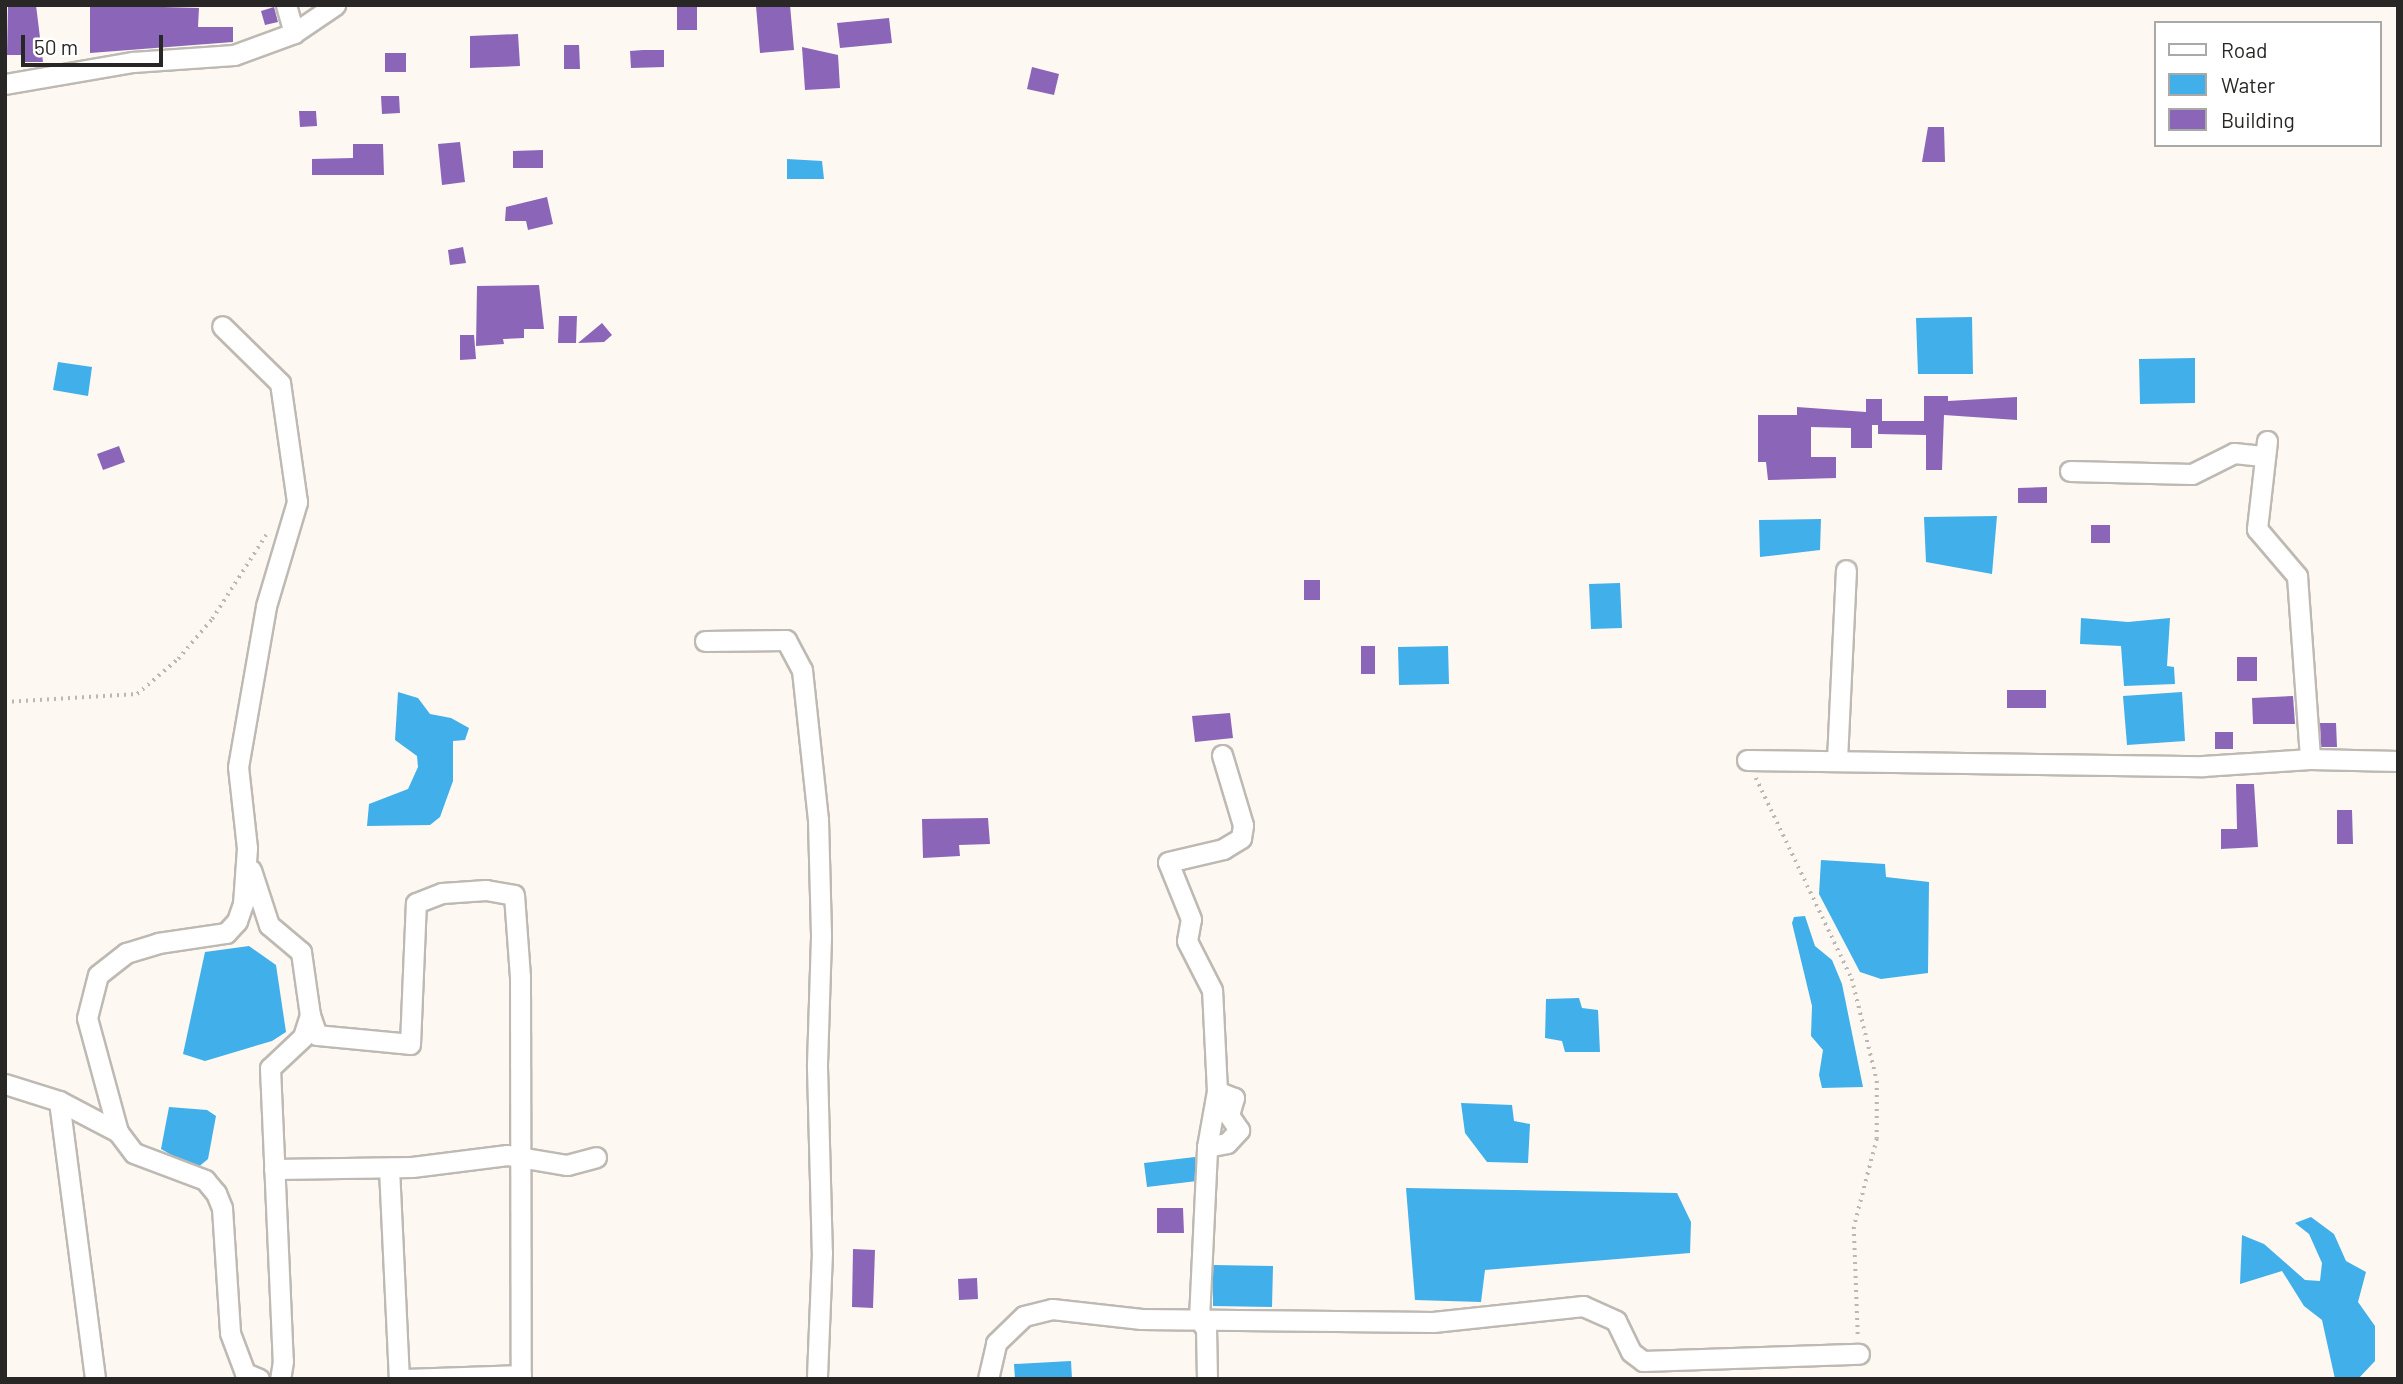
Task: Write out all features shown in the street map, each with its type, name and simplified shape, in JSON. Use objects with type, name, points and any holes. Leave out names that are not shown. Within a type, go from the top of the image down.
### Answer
[{"type":"street","points":[[286,5],[294,33]]},
{"type":"street","points":[[5,85],[133,62],[234,55],[294,33],[335,5]]},
{"type":"street","points":[[222,326],[280,383],[297,502],[266,606],[238,767],[247,848],[269,925],[301,952],[310,1016],[317,1035],[410,1044],[416,903],[442,893],[486,890],[514,895],[520,977],[521,1377],[407,1379]]},
{"type":"street","points":[[2070,471],[2192,474],[2234,453],[2266,448],[2257,529],[2297,576],[2311,760]]},
{"type":"street","points":[[1837,760],[1846,570]]},
{"type":"street","points":[[705,641],[786,640],[802,670],[818,820],[821,937],[817,1067],[822,1252],[817,1379]]},
{"type":"street","points":[[1207,1379],[1206,1329],[1199,1319],[1207,1147],[1217,1091],[1212,990],[1187,941],[1191,919],[1168,862],[1223,849],[1241,838],[1243,825],[1222,755]]},
{"type":"street","points":[[1747,760],[2203,766],[2311,760],[2398,761]]},
{"type":"street","points":[[247,848],[243,904],[226,933],[158,943],[125,953],[98,975],[87,1018],[118,1132],[134,1153],[205,1180],[216,1193],[222,1208],[230,1333],[245,1373],[259,1379]]},
{"type":"street","points":[[280,1379],[283,1362],[270,1069],[303,1037],[310,1016]]},
{"type":"street","points":[[5,1084],[59,1101],[118,1132]]},
{"type":"street","points":[[1207,1147],[1227,1143],[1239,1130],[1228,1115],[1234,1098],[1217,1091]]},
{"type":"street","points":[[59,1101],[95,1379]]},
{"type":"street","points":[[274,1169],[389,1168],[519,1157],[567,1165],[596,1157]]},
{"type":"street","points":[[389,1168],[399,1379]]},
{"type":"street","points":[[988,1379],[996,1343],[1024,1316],[1084,1309],[1141,1319],[1433,1322],[1583,1306],[1616,1321],[1630,1352],[1643,1362],[1859,1354]]},
{"type":"path","points":[[5,702],[137,694],[178,659],[212,619],[272,528]]},
{"type":"path","points":[[1747,760],[1852,979],[1877,1081],[1877,1139],[1854,1227],[1859,1354]]},
{"type":"water","points":[[787,159],[822,161],[824,179],[787,179]]},
{"type":"water","points":[[1972,317],[1973,374],[1918,374],[1916,318]]},
{"type":"water","points":[[2195,358],[2195,403],[2140,404],[2139,359]]},
{"type":"water","points":[[58,362],[92,367],[88,396],[53,390]]},
{"type":"water","points":[[1997,516],[1992,574],[1926,562],[1924,517]]},
{"type":"water","points":[[1821,519],[1820,550],[1760,557],[1759,520]]},
{"type":"water","points":[[1620,583],[1622,628],[1591,629],[1589,584]]},
{"type":"water","points":[[2081,618],[2128,622],[2170,618],[2167,666],[2174,667],[2175,684],[2124,686],[2121,646],[2080,644]]},
{"type":"water","points":[[1448,646],[1449,684],[1399,685],[1398,647]]},
{"type":"water","points":[[398,692],[418,698],[430,714],[451,718],[469,728],[465,740],[453,741],[453,781],[440,817],[430,825],[367,826],[369,804],[408,789],[418,767],[417,756],[395,740]]},
{"type":"water","points":[[2182,692],[2185,741],[2127,745],[2123,696]]},
{"type":"water","points":[[1821,860],[1885,864],[1886,877],[1929,882],[1928,973],[1881,979],[1860,972],[1819,894]]},
{"type":"water","points":[[1805,916],[1815,946],[1832,960],[1842,984],[1863,1087],[1822,1088],[1819,1075],[1823,1050],[1811,1036],[1812,1006],[1792,923],[1794,917]]},
{"type":"water","points":[[249,946],[276,965],[286,1032],[272,1041],[205,1061],[183,1054],[205,952]]},
{"type":"water","points":[[1579,998],[1582,1008],[1598,1010],[1600,1052],[1565,1052],[1562,1041],[1545,1038],[1546,999]]},
{"type":"water","points":[[1461,1103],[1512,1105],[1514,1121],[1530,1124],[1528,1163],[1487,1162],[1465,1133]]},
{"type":"water","points":[[169,1107],[207,1110],[216,1116],[208,1159],[196,1169],[161,1149]]},
{"type":"water","points":[[1195,1157],[1197,1181],[1147,1187],[1144,1163]]},
{"type":"water","points":[[1406,1188],[1677,1193],[1691,1222],[1690,1253],[1485,1270],[1481,1302],[1415,1300]]},
{"type":"water","points":[[2311,1217],[2334,1234],[2346,1261],[2366,1272],[2358,1302],[2375,1326],[2375,1361],[2358,1379],[2335,1379],[2322,1320],[2304,1306],[2282,1271],[2240,1284],[2242,1235],[2264,1244],[2305,1280],[2320,1281],[2322,1263],[2309,1234],[2295,1223]]},
{"type":"water","points":[[1213,1265],[1273,1266],[1272,1307],[1213,1306]]},
{"type":"water","points":[[1071,1361],[1072,1379],[1015,1379],[1014,1364]]},
{"type":"building","points":[[8,5],[36,5],[43,62],[25,62],[25,55],[7,55]]},
{"type":"building","points":[[90,5],[199,8],[198,27],[233,27],[233,42],[90,53]]},
{"type":"building","points":[[790,5],[794,50],[760,53],[756,6]]},
{"type":"building","points":[[274,7],[278,22],[265,25],[261,11]]},
{"type":"building","points":[[677,7],[697,7],[697,30],[677,30]]},
{"type":"building","points":[[889,18],[892,43],[840,48],[837,23]]},
{"type":"building","points":[[518,34],[520,66],[470,68],[470,36]]},
{"type":"building","points":[[564,45],[579,45],[580,69],[564,69]]},
{"type":"building","points":[[802,47],[838,55],[840,88],[805,90]]},
{"type":"building","points":[[664,50],[664,67],[631,68],[630,51]]},
{"type":"building","points":[[385,53],[406,53],[406,72],[385,72]]},
{"type":"building","points":[[1032,67],[1059,74],[1054,95],[1027,89]]},
{"type":"building","points":[[381,96],[399,96],[400,113],[382,114]]},
{"type":"building","points":[[299,111],[316,111],[317,126],[300,127]]},
{"type":"building","points":[[1928,127],[1944,127],[1945,162],[1922,162]]},
{"type":"building","points":[[460,142],[465,182],[442,185],[438,144]]},
{"type":"building","points":[[353,144],[383,144],[384,175],[312,175],[312,159],[353,158]]},
{"type":"building","points":[[543,150],[543,168],[513,168],[513,151]]},
{"type":"building","points":[[547,197],[553,224],[528,230],[526,221],[505,221],[506,207]]},
{"type":"building","points":[[463,247],[466,263],[450,265],[448,250]]},
{"type":"building","points":[[539,285],[544,329],[524,329],[524,338],[503,339],[504,344],[476,346],[477,286]]},
{"type":"building","points":[[559,316],[577,316],[576,343],[558,343]]},
{"type":"building","points":[[602,323],[612,335],[604,342],[578,343]]},
{"type":"building","points":[[460,335],[474,335],[476,359],[460,360]]},
{"type":"building","points":[[1924,396],[1948,396],[1948,401],[2017,397],[2017,420],[1944,415],[1942,470],[1926,470],[1926,435],[1878,434],[1878,425],[1872,425],[1872,448],[1851,448],[1851,428],[1811,427],[1811,457],[1836,457],[1836,478],[1768,480],[1766,462],[1758,462],[1758,415],[1797,415],[1797,407],[1866,412],[1866,399],[1882,399],[1882,421],[1924,421]]},
{"type":"building","points":[[119,446],[125,462],[103,470],[97,454]]},
{"type":"building","points":[[2047,487],[2047,503],[2018,503],[2018,488]]},
{"type":"building","points":[[2091,525],[2110,525],[2110,543],[2091,543]]},
{"type":"building","points":[[1304,580],[1320,580],[1320,600],[1304,600]]},
{"type":"building","points":[[1361,646],[1375,646],[1375,674],[1361,674]]},
{"type":"building","points":[[2237,657],[2257,657],[2257,681],[2237,681]]},
{"type":"building","points":[[2007,690],[2046,690],[2046,708],[2007,708]]},
{"type":"building","points":[[2293,696],[2295,724],[2253,724],[2252,698]]},
{"type":"building","points":[[1230,713],[1233,738],[1195,742],[1192,716]]},
{"type":"building","points":[[2320,723],[2336,723],[2337,747],[2321,747]]},
{"type":"building","points":[[2215,732],[2233,732],[2233,749],[2215,749]]},
{"type":"building","points":[[2236,784],[2254,784],[2258,847],[2221,849],[2221,829],[2237,829]]},
{"type":"building","points":[[2337,810],[2352,810],[2353,844],[2337,844]]},
{"type":"building","points":[[988,818],[990,844],[959,845],[960,856],[923,858],[922,819]]},
{"type":"building","points":[[1157,1208],[1183,1208],[1184,1233],[1157,1233]]},
{"type":"building","points":[[853,1249],[875,1250],[873,1308],[852,1307]]},
{"type":"building","points":[[977,1278],[978,1299],[959,1300],[958,1279]]}]
